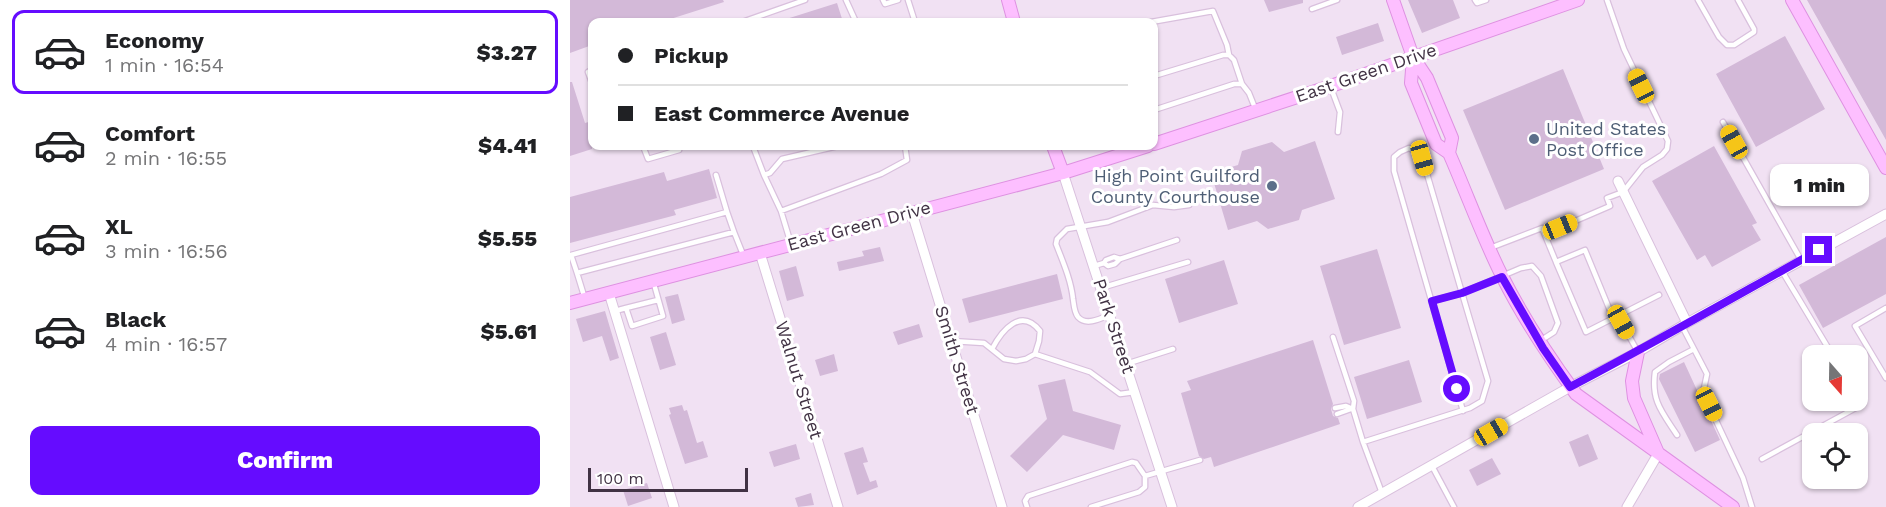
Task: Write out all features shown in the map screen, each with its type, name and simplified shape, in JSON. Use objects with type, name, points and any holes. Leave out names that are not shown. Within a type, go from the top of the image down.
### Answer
[{"type":"main road","points":[[1008,0],[1013,18]]},
{"type":"main road","points":[[1393,0],[1413,57],[1427,78],[1452,138],[1449,153],[1502,277],[1539,341],[1576,394],[1734,507]]},
{"type":"main road","points":[[1792,0],[1886,168]]},
{"type":"main road","name":"East Green Drive","points":[[1158,143],[1574,1]]},
{"type":"main road","name":"Park Street","points":[[1054,150],[1063,173]]},
{"type":"main road","name":"East Green Drive","points":[[570,303],[1063,173],[1135,150]]},
{"type":"main road","points":[[1638,352],[1632,381],[1634,398],[1658,454]]},
{"type":"street","name":"Park Street","points":[[1063,173],[1172,507]]},
{"type":"street","points":[[1618,181],[1621,193],[1684,324]]},
{"type":"street","name":"Smith Street","points":[[912,213],[1002,507]]},
{"type":"street","points":[[1362,506],[1570,387],[1638,352],[1684,324],[1886,214]]},
{"type":"street","name":"Walnut Street","points":[[760,253],[838,507]]},
{"type":"street","points":[[609,293],[674,507]]},
{"type":"street","points":[[1627,507],[1658,454]]},
{"type":"lane","points":[[753,18],[805,0]]},
{"type":"lane","points":[[846,0],[854,18]]},
{"type":"lane","points":[[883,0],[885,4],[898,0]]},
{"type":"lane","points":[[908,0],[914,18]]},
{"type":"lane","points":[[1312,9],[1336,0]]},
{"type":"lane","points":[[1475,0],[1476,3],[1486,0]]},
{"type":"lane","points":[[1545,234],[1610,206],[1607,198],[1621,193],[1643,167],[1662,155],[1667,148],[1668,141],[1624,49],[1607,0]]},
{"type":"lane","points":[[1698,0],[1719,37],[1727,45],[1734,45],[1754,32],[1738,0]]},
{"type":"lane","points":[[1158,20],[1213,10],[1227,45],[1228,55]]},
{"type":"lane","points":[[1158,75],[1228,55],[1234,60],[1242,84],[1249,93],[1256,111]]},
{"type":"lane","points":[[1158,109],[1234,84],[1242,84]]},
{"type":"lane","points":[[1330,86],[1340,112],[1338,132]]},
{"type":"lane","points":[[1723,122],[1801,260]]},
{"type":"lane","points":[[1364,442],[1463,411],[1482,401],[1488,381],[1422,158],[1409,148],[1394,157],[1393,166],[1463,411]]},
{"type":"lane","points":[[645,150],[648,159],[679,150]]},
{"type":"lane","points":[[755,150],[781,211],[791,244]]},
{"type":"lane","points":[[764,175],[770,173],[782,159],[821,150]]},
{"type":"lane","points":[[781,211],[881,174],[907,160],[906,150]]},
{"type":"lane","points":[[716,175],[726,212],[744,257]]},
{"type":"lane","points":[[1110,314],[1090,321],[1077,316],[1071,288],[1056,244],[1057,238],[1067,229],[1108,222],[1153,205],[1189,206]]},
{"type":"lane","points":[[585,299],[570,255],[726,212]]},
{"type":"lane","points":[[1490,248],[1542,228],[1586,332],[1659,295]]},
{"type":"lane","points":[[577,273],[734,232]]},
{"type":"lane","points":[[1094,266],[1104,263],[1108,266],[1115,264],[1120,259],[1178,240]]},
{"type":"lane","points":[[1557,262],[1585,250],[1611,313],[1621,322],[1638,352]]},
{"type":"lane","points":[[1101,288],[1188,262]]},
{"type":"lane","points":[[1432,301],[1462,293],[1521,268],[1532,266],[1541,276],[1558,323],[1554,332],[1539,341]]},
{"type":"lane","points":[[1782,271],[1826,345]]},
{"type":"lane","points":[[626,308],[632,326],[663,316],[653,281]]},
{"type":"lane","points":[[615,312],[658,300]]},
{"type":"lane","points":[[1886,308],[1855,326],[1886,378]]},
{"type":"lane","points":[[952,341],[984,343],[992,349],[1004,358],[1016,361],[1035,354],[1040,331],[1034,323],[1024,321],[1007,327],[992,349]]},
{"type":"lane","points":[[1684,324],[1707,374],[1703,393],[1743,478],[1752,507]]},
{"type":"lane","points":[[1333,337],[1354,401],[1353,409],[1382,494]]},
{"type":"lane","points":[[1126,364],[1173,349]]},
{"type":"lane","points":[[1677,435],[1657,404],[1653,386],[1655,372],[1694,349]]},
{"type":"lane","points":[[1035,354],[1090,372],[1120,394],[1135,392]]},
{"type":"lane","points":[[1336,411],[1353,409]]},
{"type":"lane","points":[[1762,459],[1850,411]]},
{"type":"lane","points":[[1145,476],[1200,460]]},
{"type":"lane","points":[[1027,507],[1025,501],[1028,496],[1131,462],[1136,463],[1145,476],[1145,487],[1139,492],[1091,507]]},
{"type":"lane","points":[[1432,466],[1454,507]]},
{"type":"building","points":[[570,0],[723,0],[724,2],[674,18],[588,18],[588,46],[570,53]]},
{"type":"building","points":[[1264,0],[1303,0],[1303,3],[1269,12]]},
{"type":"building","points":[[1408,0],[1453,0],[1460,18],[1422,33]]},
{"type":"building","points":[[1807,0],[1886,0],[1886,140]]},
{"type":"building","points":[[837,3],[842,18],[790,18]]},
{"type":"building","points":[[1378,23],[1384,41],[1342,55],[1336,37]]},
{"type":"building","points":[[1785,36],[1825,109],[1756,147],[1716,74]]},
{"type":"building","name":"United States Post Office","points":[[1563,69],[1604,169],[1505,210],[1463,110]]},
{"type":"building","points":[[570,82],[572,82],[585,123],[588,122],[589,150],[570,156]]},
{"type":"building","name":"High Point Guilford County Courthouse","points":[[1315,141],[1335,199],[1302,210],[1299,220],[1268,229],[1257,221],[1228,230],[1211,173],[1238,165],[1242,151],[1272,142],[1284,152]]},
{"type":"building","points":[[1714,146],[1757,223],[1752,225],[1761,240],[1712,267],[1705,255],[1697,260],[1652,181]]},
{"type":"building","points":[[709,169],[717,198],[674,210],[676,215],[570,243],[570,197],[664,172],[667,181]]},
{"type":"building","points":[[1886,237],[1886,294],[1823,328],[1799,285]]},
{"type":"building","points":[[880,247],[884,261],[839,271],[837,262],[864,256],[862,251]]},
{"type":"building","points":[[1377,249],[1401,328],[1344,345],[1320,266]]},
{"type":"building","points":[[1224,260],[1238,304],[1179,323],[1165,279]]},
{"type":"building","points":[[796,266],[804,296],[787,301],[779,271]]},
{"type":"building","points":[[1057,274],[1063,299],[969,323],[962,299]]},
{"type":"building","points":[[678,294],[685,320],[672,324],[665,297]]},
{"type":"building","points":[[605,311],[619,358],[610,361],[602,336],[583,342],[576,319]]},
{"type":"building","points":[[919,324],[923,337],[898,345],[893,332]]},
{"type":"building","points":[[666,332],[676,365],[660,370],[650,337]]},
{"type":"building","points":[[1313,340],[1333,404],[1331,409],[1333,416],[1338,418],[1340,424],[1214,467],[1211,457],[1204,459],[1199,456],[1181,393],[1191,390],[1187,381]]},
{"type":"building","points":[[834,354],[838,371],[820,376],[815,360]]},
{"type":"building","points":[[1409,360],[1422,402],[1367,419],[1354,377]]},
{"type":"building","points":[[1684,362],[1720,440],[1695,452],[1659,379],[1660,374]]},
{"type":"building","points":[[1065,379],[1073,411],[1121,425],[1114,450],[1063,435],[1027,472],[1010,456],[1047,419],[1038,385]]},
{"type":"building","points":[[682,405],[684,411],[687,410],[697,443],[703,441],[708,457],[685,464],[669,415],[671,414],[669,408]]},
{"type":"building","points":[[1588,434],[1598,459],[1579,467],[1569,442]]},
{"type":"building","points":[[796,444],[800,459],[774,467],[769,452]]},
{"type":"building","points":[[863,447],[868,462],[863,463],[870,482],[876,480],[878,487],[857,495],[844,453]]},
{"type":"building","points":[[1492,458],[1501,474],[1477,486],[1469,470]]},
{"type":"building","points":[[647,483],[652,498],[628,506],[623,490]]},
{"type":"building","points":[[811,493],[814,505],[798,507],[795,498]]},
{"type":"place","name":"United States Post Office","points":[[1534,139]]},
{"type":"place","name":"High Point Guilford County Courthouse","points":[[1272,186]]},
{"type":"route","points":[[1457,389],[1432,301],[1462,293],[1502,277],[1543,348],[1570,387],[1638,352],[1819,250]]}]
